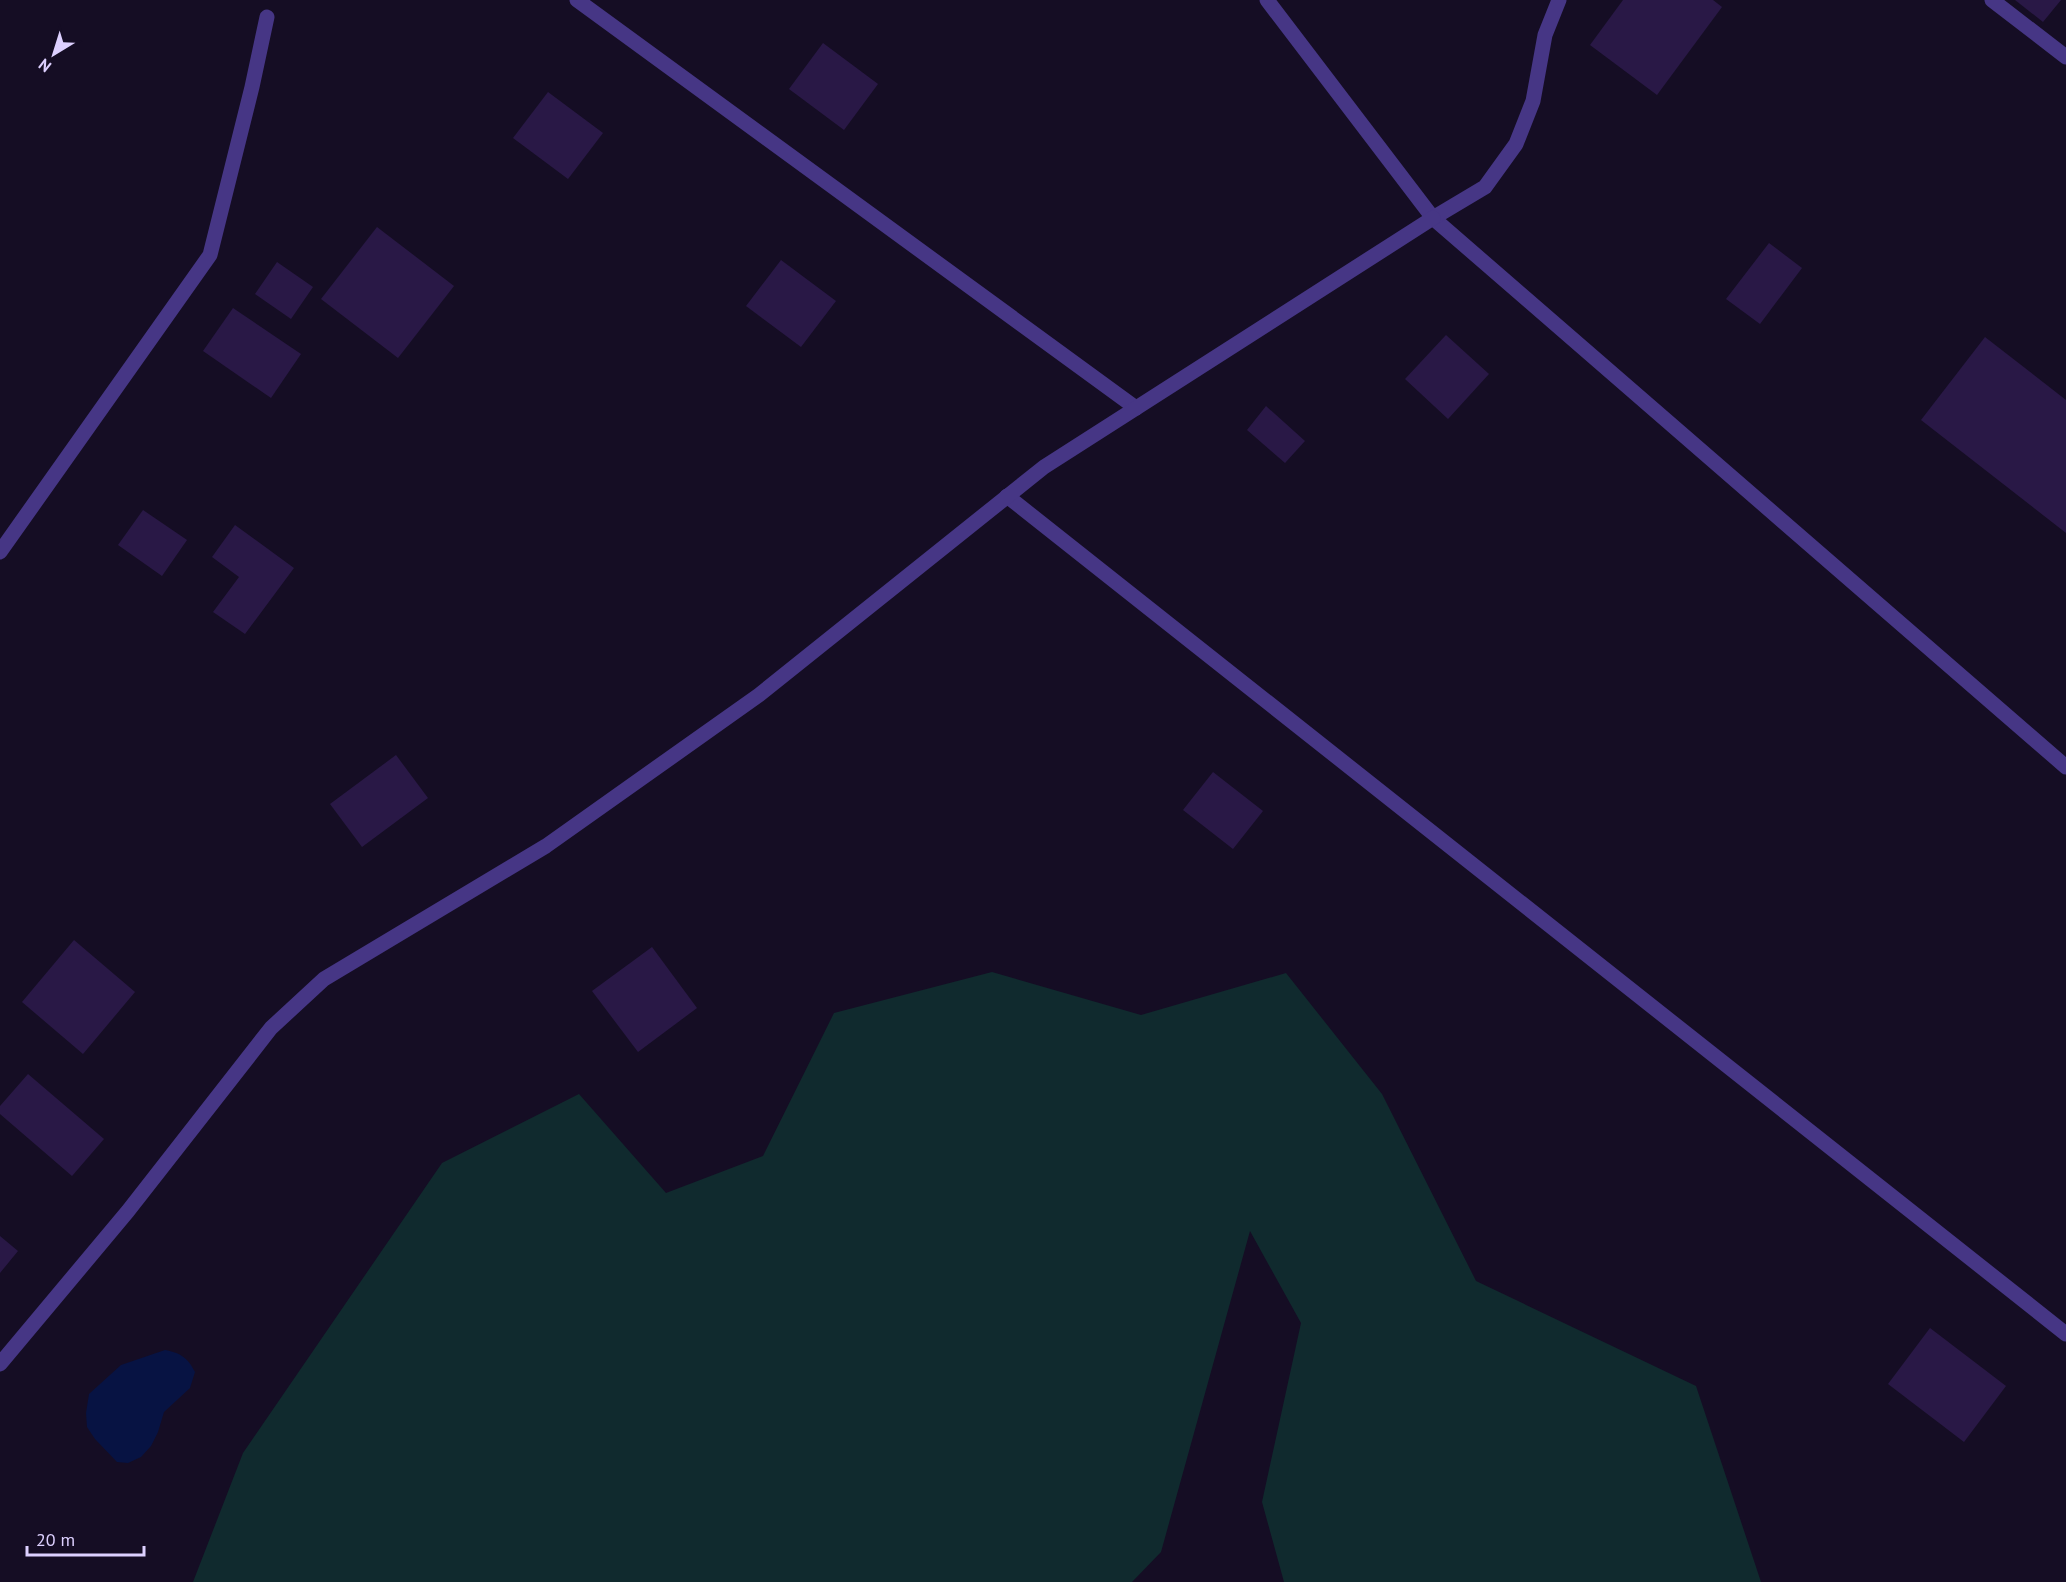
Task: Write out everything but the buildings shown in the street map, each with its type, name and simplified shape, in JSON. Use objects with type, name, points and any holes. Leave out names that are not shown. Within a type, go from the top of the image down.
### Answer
[{"type":"street","points":[[577,0],[1136,408]]},
{"type":"street","points":[[1268,0],[1433,218],[2066,767]]},
{"type":"street","points":[[0,1364],[128,1211],[271,1028],[324,979],[546,846],[759,695],[1044,467],[1433,218],[1485,188],[1516,144],[1533,101],[1545,35],[1559,0]]},
{"type":"street","points":[[1992,0],[2066,57]]},
{"type":"street","points":[[0,552],[210,255],[267,17]]},
{"type":"street","points":[[1007,495],[2066,1334]]},
{"type":"green space","points":[[992,972],[1141,1015],[1286,973],[1382,1094],[1476,1281],[1696,1386],[1761,1582],[1284,1582],[1262,1502],[1301,1323],[1250,1231],[1161,1552],[1132,1582],[193,1582],[243,1453],[442,1163],[579,1094],[666,1193],[763,1156],[834,1013]]},
{"type":"shaded area","points":[[165,1350],[183,1357],[192,1367],[195,1372],[190,1388],[164,1412],[151,1446],[141,1457],[128,1463],[117,1462],[87,1427],[86,1413],[89,1394],[121,1365]]}]
